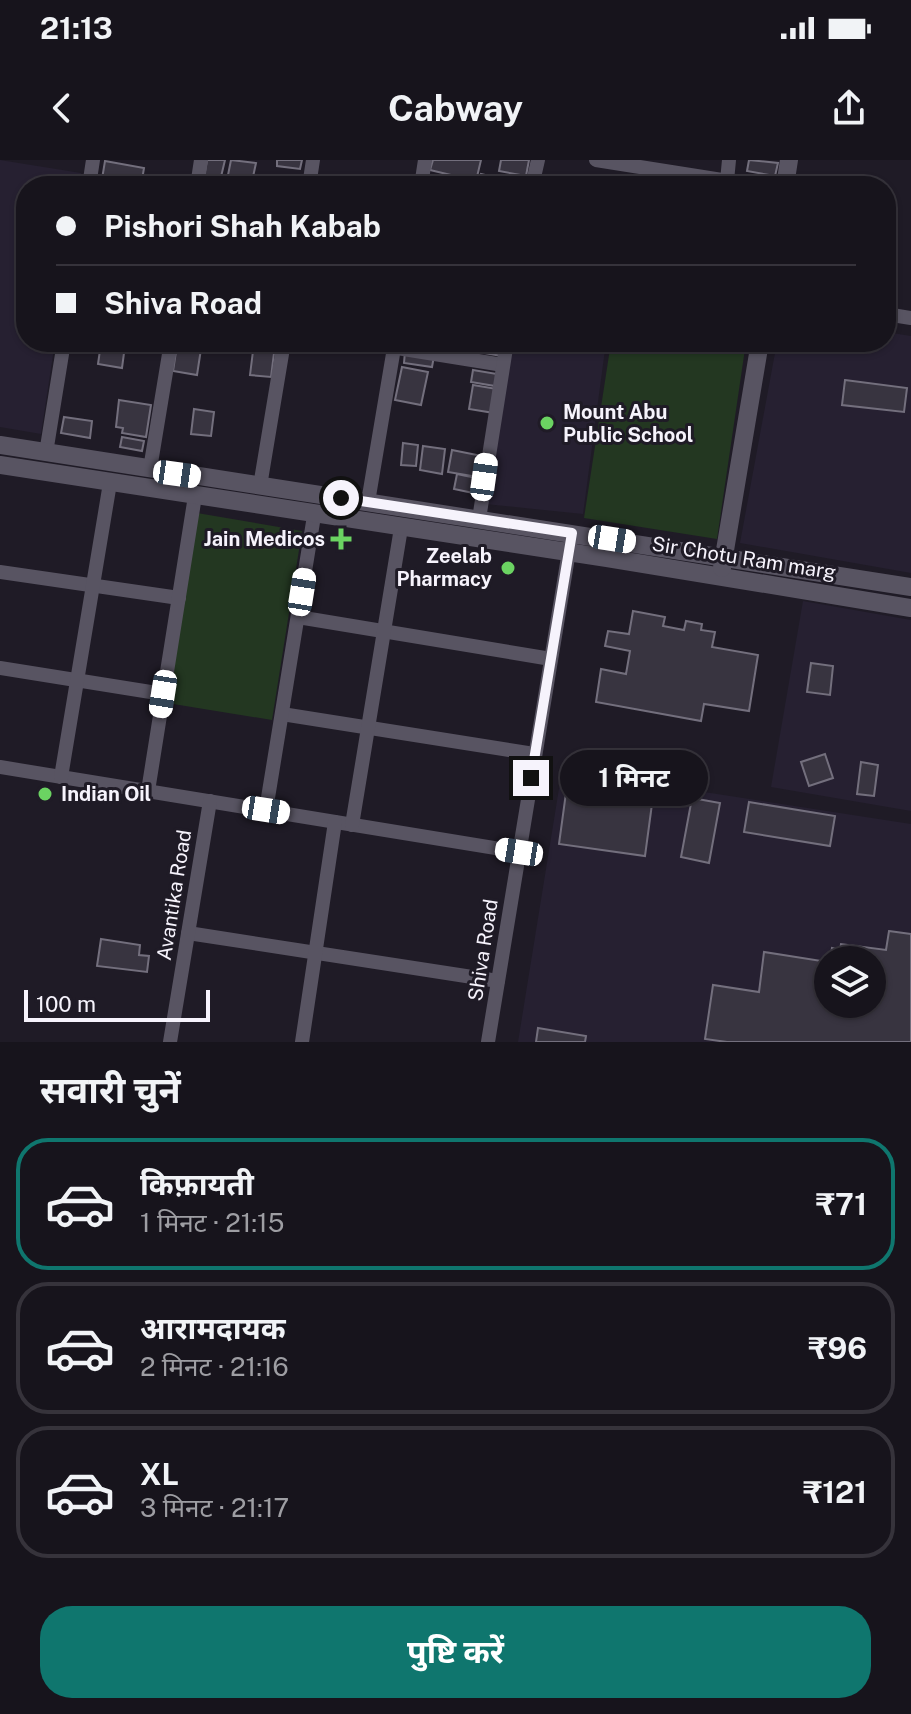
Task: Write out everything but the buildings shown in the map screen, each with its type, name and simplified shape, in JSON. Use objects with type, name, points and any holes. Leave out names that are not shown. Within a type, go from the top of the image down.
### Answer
[{"type":"street","points":[[596,160],[699,176]]},
{"type":"street","points":[[46,453],[62,352]]},
{"type":"street","points":[[150,469],[169,352]]},
{"type":"street","points":[[260,486],[282,352]]},
{"type":"street","points":[[368,502],[393,352]]},
{"type":"street","points":[[432,352],[503,365]]},
{"type":"street","points":[[479,519],[505,352]]},
{"type":"street","points":[[721,577],[758,352]]},
{"type":"street","name":"Sir Chotu Ram marg","points":[[0,445],[911,587]]},
{"type":"street","name":"Sir Chotu Ram marg","points":[[0,465],[911,608]]},
{"type":"street","points":[[61,777],[110,483]]},
{"type":"street","points":[[148,791],[195,496]]},
{"type":"street","points":[[266,810],[314,516]]},
{"type":"street","points":[[352,825],[401,528]]},
{"type":"street","name":"Shiva Road","points":[[488,1042],[572,533]]},
{"type":"street","points":[[0,572],[179,598]]},
{"type":"street","points":[[298,617],[551,659]]},
{"type":"street","points":[[0,668],[163,694]]},
{"type":"street","points":[[282,714],[534,754]]},
{"type":"street","points":[[0,767],[519,852]]},
{"type":"street","name":"Avantika Road","points":[[170,1042],[210,801]]},
{"type":"street","points":[[302,1042],[335,822]]},
{"type":"street","points":[[188,933],[498,981]]},
{"type":"shaded area","points":[[0,160],[81,173],[81,176],[16,176],[16,352],[53,352],[41,434],[0,427]]},
{"type":"shaded area","points":[[896,334],[911,336],[911,573],[740,543],[775,352],[896,352]]},
{"type":"shaded area","name":"Mount Abu Public School","points":[[510,352],[605,352],[583,514],[485,504]]},
{"type":"shaded area","points":[[803,601],[911,620],[911,811],[771,787]]},
{"type":"shaded area","points":[[562,770],[911,824],[911,1042],[518,1042]]},
{"type":"green space","points":[[609,352],[745,352],[717,539],[584,518]]},
{"type":"green space","points":[[197,513],[302,531],[272,720],[167,703]]},
{"type":"place","name":"Mount Abu Public School","points":[[547,423]]},
{"type":"place","name":"Jain Medicos","points":[[341,539]]},
{"type":"place","name":"Zeelab Pharmacy","points":[[508,568]]},
{"type":"place","name":"Indian Oil","points":[[45,794]]},
{"type":"route","points":[[341,498],[572,533],[531,778]]}]
